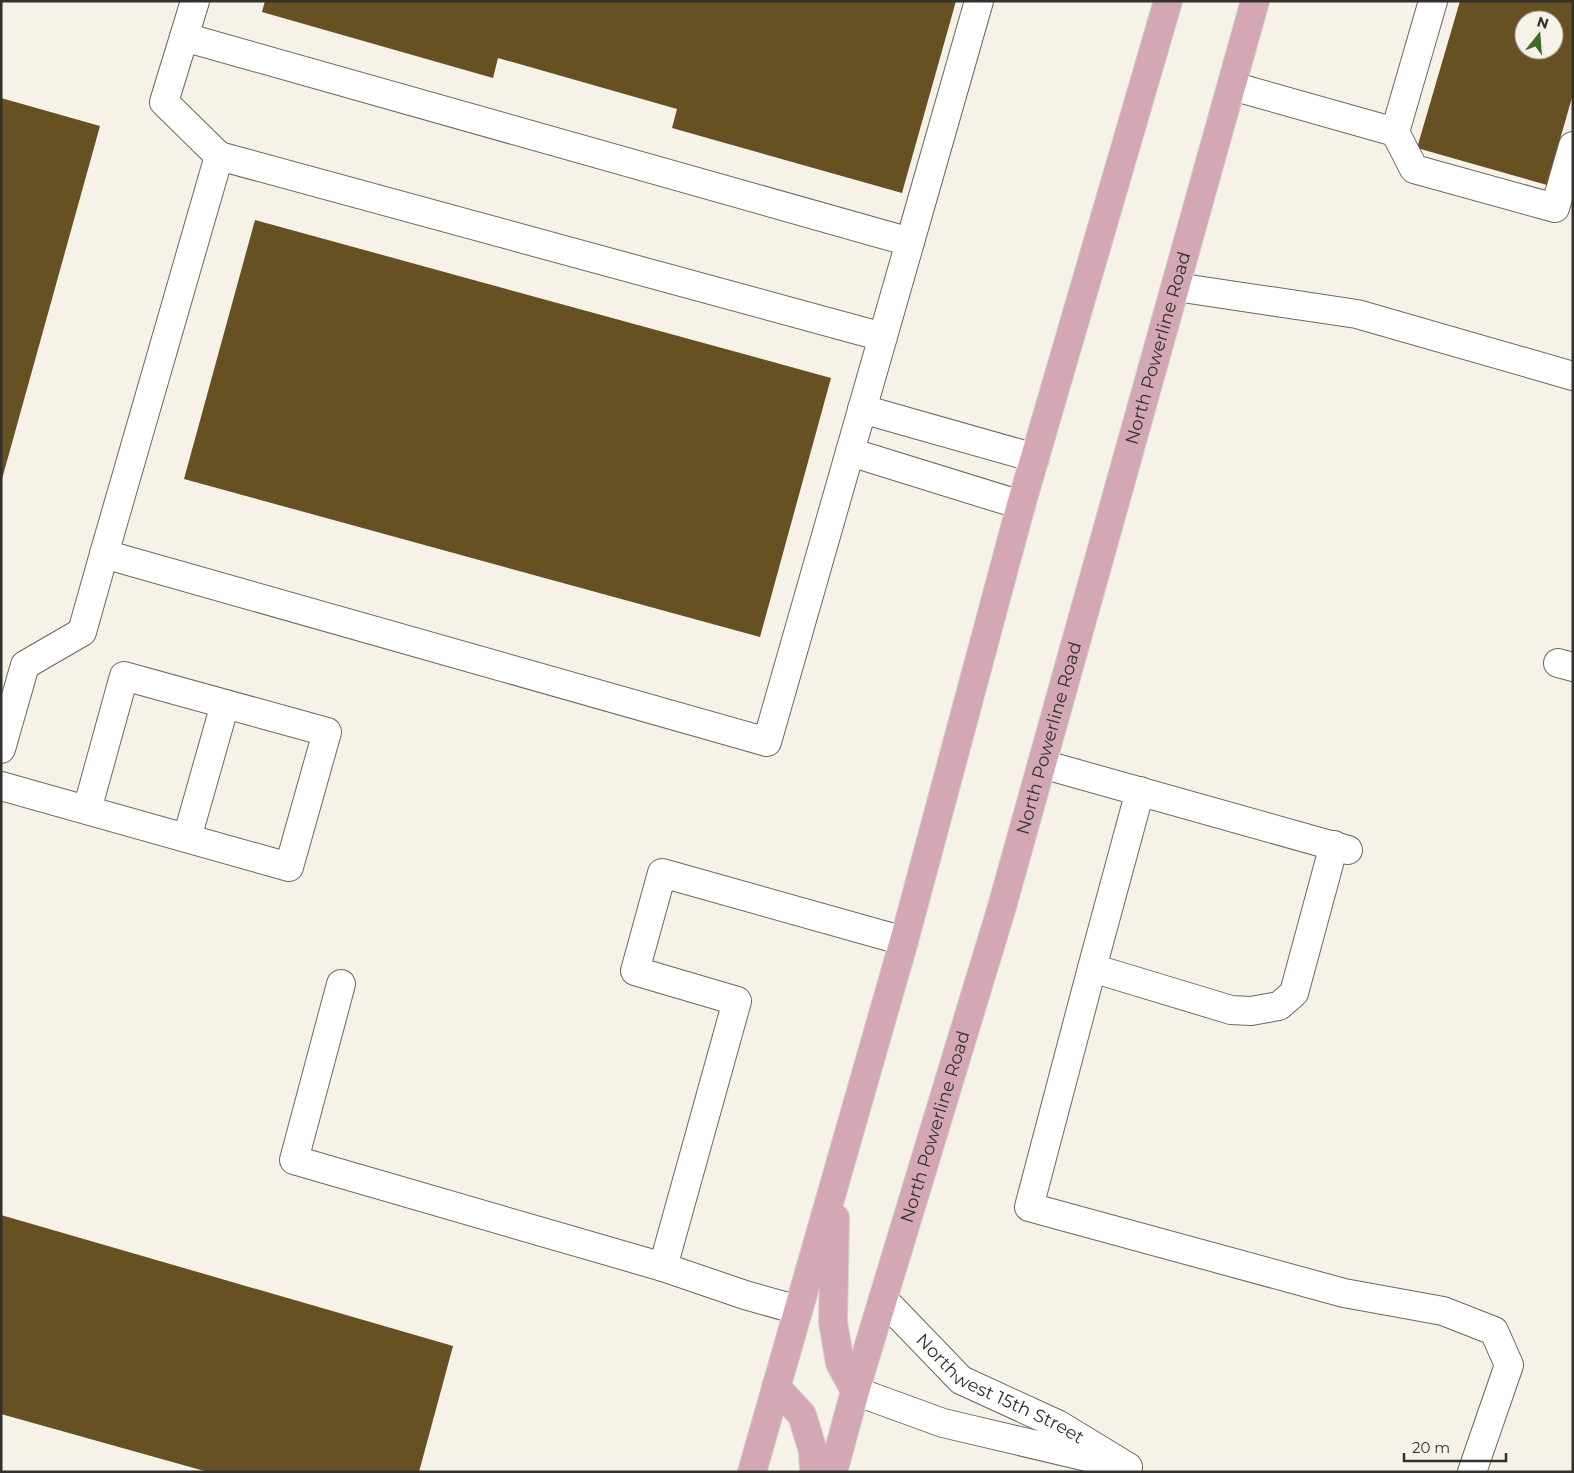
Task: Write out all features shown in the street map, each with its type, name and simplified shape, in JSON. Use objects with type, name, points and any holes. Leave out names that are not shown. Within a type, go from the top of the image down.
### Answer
[{"type":"main road","points":[[752,1472],[904,941],[1021,505],[1168,1]]},
{"type":"main road","name":"North Powerline Road","points":[[833,1472],[855,1390],[1001,910],[1255,1]]},
{"type":"main road","points":[[835,1182],[833,1322],[840,1363],[855,1390]]},
{"type":"main road","points":[[776,1387],[802,1415],[813,1451],[814,1472]]},
{"type":"street","points":[[195,1],[164,102],[219,156],[883,337]]},
{"type":"street","points":[[104,554],[767,742],[979,1]]},
{"type":"street","points":[[1433,1],[1395,132],[1414,169],[1555,208],[1573,146]]},
{"type":"street","points":[[184,37],[910,242]]},
{"type":"street","points":[[1232,86],[1395,132]]},
{"type":"street","points":[[1,749],[25,665],[82,632],[219,156]]},
{"type":"street","points":[[1176,287],[1357,314],[1573,376]]},
{"type":"street","points":[[862,409],[1035,458]]},
{"type":"street","points":[[850,452],[1021,505]]},
{"type":"street","points":[[1,786],[290,867],[327,732],[124,676],[87,810]]},
{"type":"street","points":[[187,838],[225,704]]},
{"type":"street","points":[[1042,764],[1341,848],[1294,992],[1279,1006],[1251,1011],[1231,1010],[1092,968]]},
{"type":"street","points":[[1140,792],[1029,1207],[1344,1294],[1443,1311],[1494,1331],[1509,1365],[1472,1472]]},
{"type":"street","points":[[663,1267],[737,1001],[635,971],[662,873],[904,941]]},
{"type":"street","points":[[341,984],[294,1160],[663,1267],[745,1295],[798,1310]]},
{"type":"street","name":"Northwest 15th Street","points":[[883,1299],[961,1380],[1059,1425],[1136,1470]]},
{"type":"street","name":"Northwest 15th Street","points":[[855,1390],[943,1423],[1136,1470]]},
{"type":"building","points":[[265,1],[956,1],[902,193],[672,128],[677,109],[498,58],[493,78],[262,12]]},
{"type":"building","points":[[1460,1],[1573,1],[1573,94],[1547,185],[1417,148]]},
{"type":"building","points":[[1,98],[100,126],[2,479],[1,479]]},
{"type":"building","points":[[255,220],[831,378],[760,637],[184,479]]},
{"type":"building","points":[[1,1215],[453,1346],[419,1472],[208,1472],[1,1414]]}]
